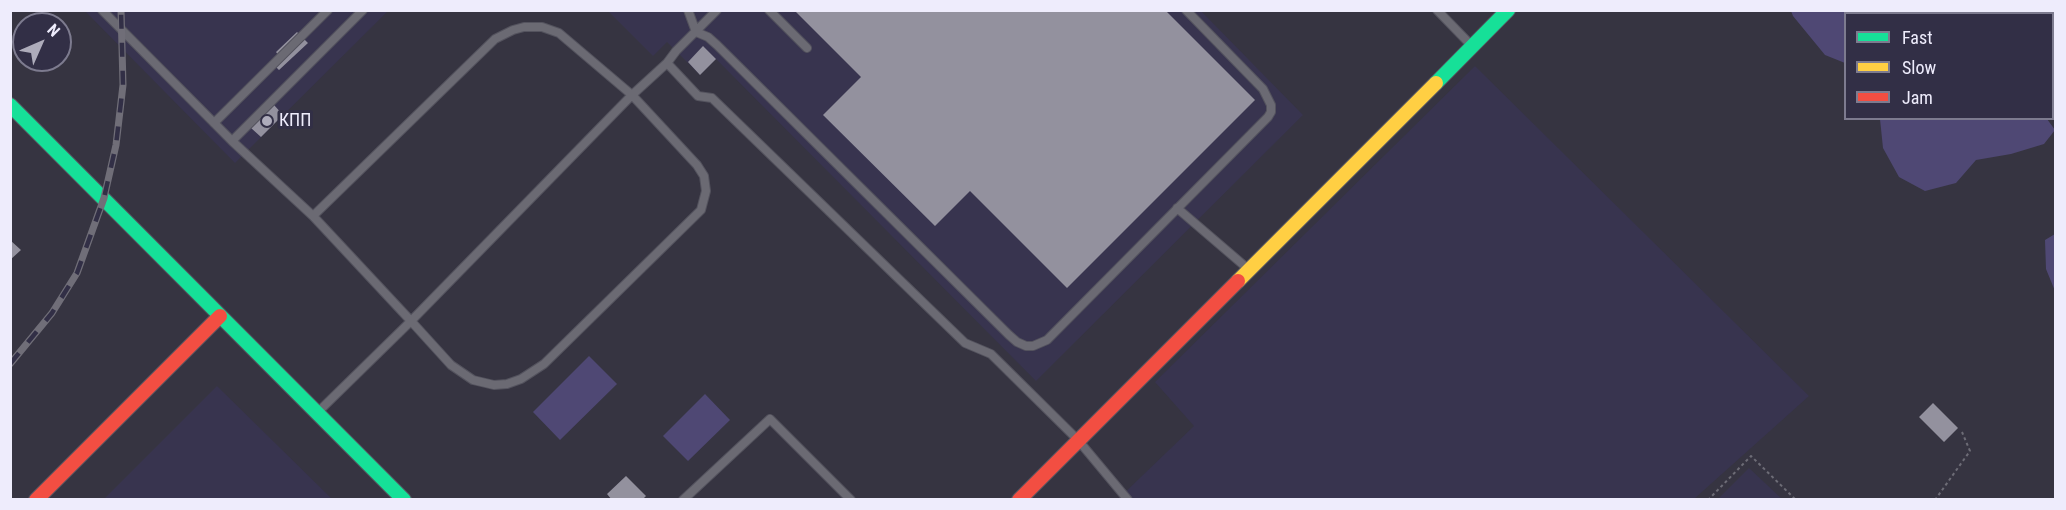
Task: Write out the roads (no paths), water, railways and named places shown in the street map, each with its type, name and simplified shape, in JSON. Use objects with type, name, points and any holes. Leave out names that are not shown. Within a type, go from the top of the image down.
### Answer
[{"type":"street","points":[[1019,500],[1508,10]]},
{"type":"street","points":[[10,105],[404,500]]},
{"type":"street","points":[[36,500],[220,316]]},
{"type":"lane","points":[[102,10],[232,141],[313,216],[438,351],[468,378],[489,384],[513,382],[531,374],[544,364],[701,210],[706,191],[701,170],[632,96],[559,33],[542,27],[513,30],[495,39],[313,216]]},
{"type":"lane","points":[[214,123],[328,10]]},
{"type":"lane","points":[[232,141],[363,10]]},
{"type":"lane","points":[[688,10],[696,32],[708,37],[717,45],[1009,335],[1026,346],[1041,344],[1047,340],[1271,112],[1271,105],[1263,89],[1186,10]]},
{"type":"lane","points":[[317,413],[411,321],[717,10]]},
{"type":"lane","points":[[769,10],[807,48]]},
{"type":"lane","points":[[1437,10],[1472,46]]},
{"type":"lane","points":[[667,63],[698,96],[712,98],[965,343],[991,354],[1078,440],[1128,500]]},
{"type":"lane","points":[[1177,208],[1249,270]]},
{"type":"lane","points":[[683,500],[770,419],[850,500]]},
{"type":"railway","points":[[10,364],[52,313],[77,273],[104,198],[116,145],[123,85],[121,10]]},
{"type":"place","name":"КПП","points":[[267,121]]}]
